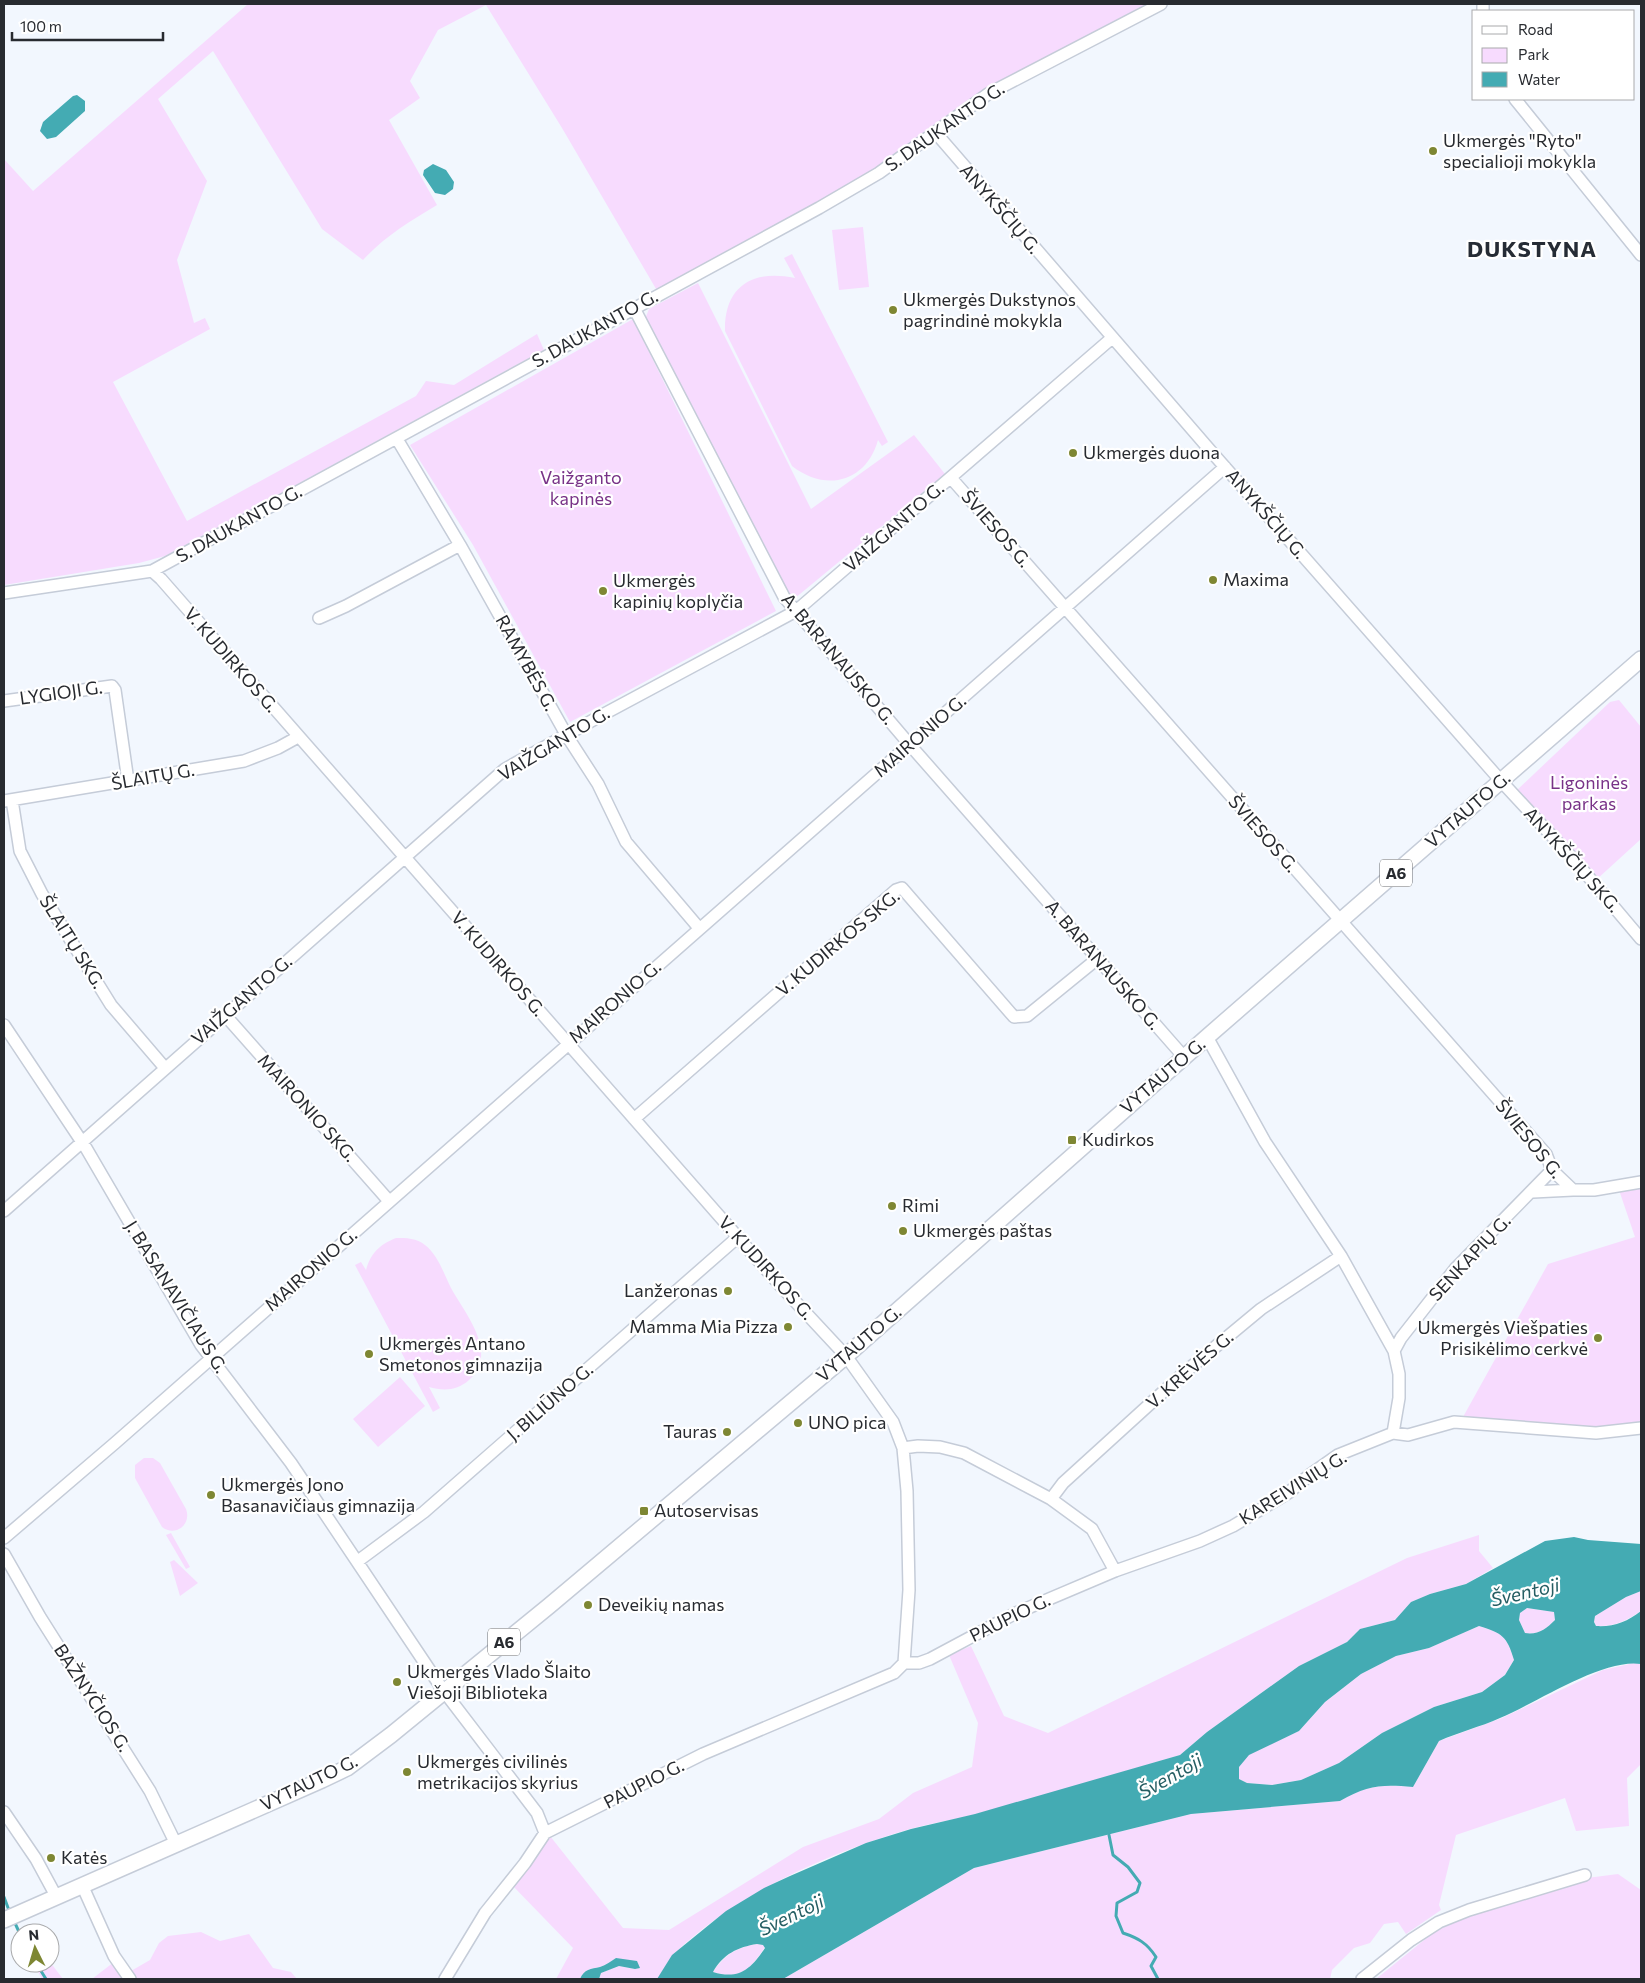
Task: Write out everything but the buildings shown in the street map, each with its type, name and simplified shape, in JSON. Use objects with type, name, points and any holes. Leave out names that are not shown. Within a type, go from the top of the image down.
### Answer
[{"type":"main road","name":"VYTAUTO G.","points":[[11,1917],[347,1768],[391,1735],[549,1606],[846,1356],[1184,1057],[1641,659]]},
{"type":"street","name":"S. DAUKANTO G.","points":[[4,594],[152,572],[879,173],[988,94],[1161,4]]},
{"type":"street","points":[[1516,100],[1641,255]]},
{"type":"street","name":"ANYKŠČIŲ G.","points":[[935,132],[1112,338],[1501,781]]},
{"type":"street","name":"A. BARANAUSKO G.","points":[[634,308],[784,597],[910,745],[1184,1057]]},
{"type":"street","name":"VAIŽGANTO G.","points":[[4,1212],[505,769],[796,612],[1112,338]]},
{"type":"street","name":"RAMYBĖS G.","points":[[397,439],[460,544],[567,736],[598,784],[626,842],[699,928]]},
{"type":"street","name":"MAIRONIO G.","points":[[4,1538],[1226,467]]},
{"type":"street","name":"ŠVIESOS G.","points":[[951,478],[1546,1154],[1552,1170],[1573,1190]]},
{"type":"street","points":[[319,618],[346,606],[460,544]]},
{"type":"street","name":"V. KUDIRKOS G.","points":[[152,572],[161,579],[738,1237],[846,1356]]},
{"type":"street","name":"LYGIOJI G.","points":[[4,701],[112,686],[115,690],[128,781]]},
{"type":"street","name":"ŠLAITŲ G.","points":[[8,800],[244,761],[278,748],[298,737]]},
{"type":"street","name":"ANYKŠČIŲ SKG.","points":[[1501,781],[1576,862],[1641,939]]},
{"type":"street","name":"ŠLAITŲ SKG.","points":[[8,800],[20,851],[42,894],[112,1005],[165,1068]]},
{"type":"street","name":"V. KUDIRKOS SKG.","points":[[634,1119],[888,896],[902,888],[907,891],[1009,1014],[1014,1017],[1027,1016],[1097,959]]},
{"type":"street","name":"MAIRONIO SKG.","points":[[225,1015],[390,1201]]},
{"type":"street","name":"J. BASANAVIČIAUS G.","points":[[4,1026],[81,1142],[211,1358],[291,1463],[444,1690],[537,1812],[545,1833]]},
{"type":"street","points":[[1207,1037],[1265,1142],[1341,1256],[1394,1351],[1399,1374],[1399,1398],[1393,1434]]},
{"type":"street","name":"SENKAPIŲ G.","points":[[1394,1351],[1401,1338],[1455,1269],[1533,1192],[1552,1170]]},
{"type":"street","name":"ŠVIESOS G.","points":[[1533,1192],[1603,1189],[1641,1182]]},
{"type":"street","name":"J. BILIŪNO G.","points":[[358,1561],[424,1512],[738,1237]]},
{"type":"street","name":"V. KRĖVĖS G.","points":[[1051,1499],[1063,1483],[1185,1372],[1261,1309],[1341,1256]]},
{"type":"street","points":[[846,1356],[893,1422],[903,1448],[906,1468],[909,1546],[904,1663]]},
{"type":"street","name":"KAREIVINIŲ G.","points":[[1115,1571],[1233,1526],[1288,1493],[1311,1474],[1338,1456],[1393,1434],[1408,1435],[1454,1422],[1596,1433],[1641,1428]]},
{"type":"street","points":[[903,1448],[932,1447],[964,1452],[1051,1499],[1092,1529],[1115,1571]]},
{"type":"street","name":"BAŽNYČIOS G.","points":[[4,1554],[40,1617],[150,1791],[176,1844]]},
{"type":"street","name":"PAUPIO G.","points":[[445,1979],[485,1913],[525,1863],[545,1833],[702,1754],[894,1673],[904,1663],[930,1659],[1016,1613],[1115,1571]]},
{"type":"street","points":[[4,1812],[36,1859],[56,1896]]},
{"type":"street","points":[[1362,1979],[1411,1940],[1439,1922],[1469,1910],[1585,1875]]},
{"type":"street","points":[[82,1885],[114,1956],[130,1979]]},
{"type":"green space","points":[[248,4],[1161,4],[988,94],[879,173],[659,294],[562,128],[486,5],[438,30],[410,81],[420,98],[389,120],[437,205],[407,223],[363,260],[322,229],[213,51],[158,99],[207,181],[177,260],[194,323],[205,318],[210,329],[113,382],[187,521],[416,396],[426,381],[454,385],[537,334],[544,350],[165,556],[139,563],[4,585],[4,159],[33,191]]},
{"type":"green space","points":[[863,227],[869,287],[839,290],[832,230]]},
{"type":"green space","points":[[792,254],[888,442],[882,446],[878,440],[872,455],[864,466],[854,474],[843,479],[831,481],[818,479],[792,466],[725,331],[726,315],[730,302],[744,284],[766,276],[795,278],[784,258]]},
{"type":"green space","points":[[698,283],[811,509],[914,435],[945,474],[794,599],[786,588],[645,319],[649,309]]},
{"type":"green space","name":"Vaižganto kapinės","points":[[633,319],[776,611],[570,722],[473,545],[410,445]]},
{"type":"green space","name":"Ligoninės parkas","points":[[1619,700],[1641,727],[1641,839],[1596,880],[1516,791],[1610,702]]},
{"type":"green space","points":[[1641,1185],[1641,1424],[1595,1430],[1463,1417],[1548,1264],[1635,1237],[1619,1190]]},
{"type":"green space","points":[[396,1238],[418,1241],[434,1254],[477,1334],[480,1346],[481,1358],[477,1369],[469,1380],[460,1386],[450,1389],[429,1387],[440,1408],[433,1412],[355,1265],[361,1262],[366,1270],[370,1259],[377,1250]]},
{"type":"green space","points":[[400,1377],[425,1406],[378,1447],[353,1419]]},
{"type":"green space","points":[[144,1458],[153,1458],[160,1463],[186,1509],[187,1520],[177,1530],[167,1530],[162,1527],[135,1478],[135,1465]]},
{"type":"green space","points":[[171,1533],[190,1567],[186,1569],[166,1535]]},
{"type":"green space","points":[[1479,1535],[1479,1551],[1493,1568],[1466,1584],[1430,1594],[1411,1602],[1395,1620],[1360,1629],[1347,1642],[1299,1666],[1207,1732],[1180,1755],[1002,1807],[910,1829],[815,1863],[754,1894],[698,1932],[674,1954],[657,1979],[599,1979],[601,1973],[619,1966],[635,1969],[616,1958],[602,1966],[586,1971],[580,1979],[556,1979],[573,1948],[512,1885],[550,1836],[623,1928],[669,1930],[803,1847],[879,1819],[913,1793],[972,1767],[978,1723],[949,1655],[971,1646],[1004,1716],[1048,1733],[1407,1558]]},
{"type":"green space","points":[[174,1560],[198,1583],[180,1596],[170,1562]]},
{"type":"green space","points":[[1641,1591],[1641,1611],[1620,1623],[1596,1626],[1594,1622],[1595,1616],[1626,1597]]},
{"type":"green space","points":[[1527,1608],[1554,1612],[1555,1620],[1542,1631],[1525,1633],[1519,1620],[1520,1613]]},
{"type":"green space","points":[[1479,1626],[1493,1631],[1502,1637],[1509,1646],[1514,1660],[1505,1675],[1482,1692],[1434,1707],[1382,1733],[1339,1763],[1301,1780],[1272,1785],[1247,1783],[1239,1779],[1239,1767],[1249,1754],[1299,1731],[1325,1702],[1361,1674],[1396,1656],[1429,1648]]},
{"type":"green space","points":[[1634,1663],[1641,1664],[1641,1764],[1627,1778],[1629,1826],[1576,1831],[1565,1798],[1456,1835],[1439,1905],[1441,1910],[1406,1934],[1398,1922],[1384,1924],[1370,1943],[1354,1948],[1332,1970],[1330,1979],[783,1979],[974,1868],[1191,1814],[1340,1801],[1375,1787],[1413,1787],[1439,1741],[1502,1718],[1603,1670]]},
{"type":"green space","points":[[1618,1874],[1641,1890],[1641,1979],[1376,1979],[1434,1932],[1470,1915],[1587,1878]]},
{"type":"green space","points":[[201,1932],[220,1941],[249,1934],[273,1968],[291,1972],[297,1979],[92,1979],[114,1962],[124,1975],[150,1960],[159,1943],[168,1936]]},
{"type":"green space","points":[[757,1944],[765,1947],[754,1962],[744,1971],[730,1975],[713,1972],[726,1956],[743,1947]]},
{"type":"green space","points":[[39,1973],[58,1973],[63,1979],[42,1979]]},
{"type":"water","points":[[77,95],[85,101],[85,111],[56,137],[47,139],[40,131],[43,122],[73,96]]},
{"type":"water","points":[[433,164],[446,170],[454,182],[453,189],[445,195],[435,193],[423,175],[424,170]]},
{"type":"water","name":"Šventoji","points":[[1574,1537],[1588,1540],[1641,1544],[1641,1591],[1626,1597],[1595,1616],[1594,1622],[1596,1626],[1614,1625],[1631,1618],[1641,1611],[1641,1664],[1626,1664],[1589,1674],[1500,1718],[1439,1741],[1413,1787],[1375,1787],[1340,1801],[1191,1814],[974,1868],[783,1979],[657,1979],[672,1955],[726,1911],[764,1888],[866,1843],[1180,1755],[1207,1732],[1299,1666],[1347,1642],[1360,1629],[1395,1620],[1411,1602],[1430,1594],[1466,1584],[1545,1541]],"holes":[[[1527,1608],[1554,1612],[1555,1620],[1542,1631],[1525,1633],[1519,1620],[1520,1613]],[[1479,1626],[1493,1631],[1502,1637],[1509,1646],[1514,1660],[1505,1675],[1482,1692],[1434,1707],[1382,1733],[1339,1763],[1301,1780],[1272,1785],[1247,1783],[1239,1779],[1239,1767],[1249,1755],[1299,1731],[1325,1702],[1361,1674],[1396,1656],[1429,1648]],[[750,1945],[763,1945],[765,1948],[755,1962],[744,1971],[730,1975],[713,1972],[726,1956],[737,1949]]]},
{"type":"water","points":[[616,1958],[637,1961],[640,1968],[619,1966],[601,1973],[599,1979],[580,1979],[586,1971],[602,1966]]},
{"type":"waterway","points":[[1109,1835],[1113,1855],[1128,1867],[1140,1883],[1137,1892],[1117,1903],[1116,1916],[1123,1933],[1142,1942],[1156,1957],[1151,1966],[1158,1979]]},
{"type":"waterway","points":[[4,1897],[10,1913]]},
{"type":"waterway","points":[[42,1973],[46,1979]]},
{"type":"place","name":"Ukmergės \"Ryto\" specialioji mokykla","points":[[1433,151]]},
{"type":"place","name":"Ukmergės Dukstynos pagrindinė mokykla","points":[[893,310]]},
{"type":"place","name":"Ukmergės duona","points":[[1073,453]]},
{"type":"place","name":"Maxima","points":[[1213,580]]},
{"type":"place","name":"Ukmergės kapinių koplyčia","points":[[603,591]]},
{"type":"place","name":"Kudirkos","points":[[1072,1140]]},
{"type":"place","name":"Rimi","points":[[892,1206]]},
{"type":"place","name":"Ukmergės paštas","points":[[903,1231]]},
{"type":"place","name":"Lanžeronas","points":[[728,1291]]},
{"type":"place","name":"Mamma Mia Pizza","points":[[788,1327]]},
{"type":"place","name":"Ukmergės Viešpaties Prisikėlimo cerkvė","points":[[1598,1338]]},
{"type":"place","name":"Ukmergės Antano Smetonos gimnazija","points":[[369,1354]]},
{"type":"place","name":"UNO pica","points":[[798,1423]]},
{"type":"place","name":"Tauras","points":[[727,1432]]},
{"type":"place","name":"Ukmergės Jono Basanavičiaus gimnazija","points":[[211,1495]]},
{"type":"place","name":"Autoservisas","points":[[644,1511]]},
{"type":"place","name":"Deveikių namas","points":[[588,1605]]},
{"type":"place","name":"Ukmergės Vlado Šlaito Viešoji Biblioteka","points":[[397,1682]]},
{"type":"place","name":"Ukmergės civilinės metrikacijos skyrius","points":[[407,1772]]},
{"type":"place","name":"Katės","points":[[51,1858]]},
{"type":"district","name":"DUKSTYNA","points":[[1532,249]]}]
